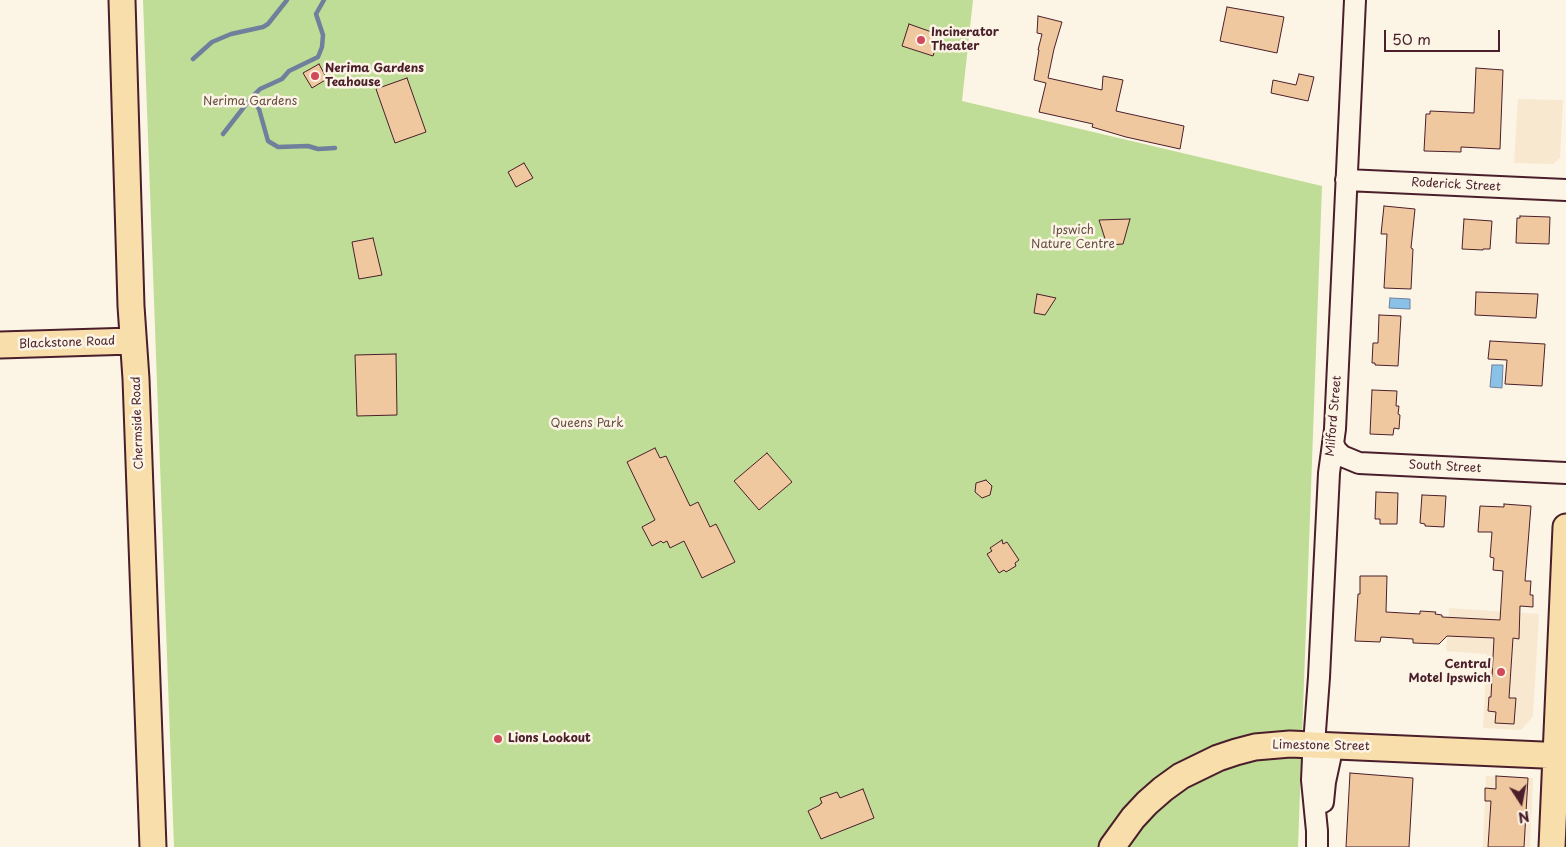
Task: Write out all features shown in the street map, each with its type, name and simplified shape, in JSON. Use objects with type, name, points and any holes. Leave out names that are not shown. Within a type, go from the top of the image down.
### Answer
[{"type":"main road","name":"Chermside Road","points":[[122,0],[153,847]]},
{"type":"main road","name":"Blackstone Road","points":[[0,345],[133,341]]},
{"type":"main road","points":[[1552,847],[1561,756],[1566,527]]},
{"type":"main road","name":"Limestone Street","points":[[1112,847],[1133,818],[1163,789],[1200,766],[1255,747],[1290,744],[1561,756]]},
{"type":"street","name":"Milford Street","points":[[1317,839],[1312,780],[1323,745],[1319,678],[1329,473],[1335,429],[1355,0]]},
{"type":"street","name":"Roderick Street","points":[[1346,180],[1566,190]]},
{"type":"street","name":"South Street","points":[[1333,443],[1336,450],[1342,456],[1359,463],[1566,473]]},
{"type":"shaded area","points":[[1518,99],[1563,100],[1560,158],[1553,164],[1514,163]]},
{"type":"shaded area","points":[[1449,608],[1539,614],[1533,716],[1521,730],[1483,728],[1487,654],[1446,651]]},
{"type":"shaded area","points":[[1486,776],[1533,778],[1530,847],[1483,847]]},
{"type":"green space","name":"Queens Park","points":[[143,0],[973,0],[962,101],[1322,186],[1298,847],[174,847]]},
{"type":"water","points":[[1390,298],[1410,299],[1410,309],[1389,308]]},
{"type":"water","points":[[1492,365],[1503,365],[1502,388],[1490,387]]},
{"type":"building","points":[[1227,7],[1284,17],[1277,53],[1220,41]]},
{"type":"building","points":[[1038,16],[1062,22],[1048,78],[1102,90],[1103,76],[1123,80],[1116,111],[1184,126],[1180,149],[1126,137],[1092,127],[1093,124],[1039,112],[1046,83],[1034,80],[1042,34],[1037,33]]},
{"type":"building","name":"Incinerator Theater","points":[[909,24],[940,35],[933,56],[902,46]]},
{"type":"building","name":"Nerima Gardens Teahouse","points":[[319,64],[327,79],[312,88],[303,73]]},
{"type":"building","points":[[1476,68],[1503,70],[1500,149],[1461,147],[1461,152],[1424,151],[1426,114],[1430,114],[1430,111],[1474,113]]},
{"type":"building","points":[[1299,74],[1314,77],[1308,101],[1271,93],[1273,80],[1296,85]]},
{"type":"building","points":[[407,78],[426,132],[395,143],[376,89]]},
{"type":"building","points":[[524,163],[533,178],[516,187],[508,172]]},
{"type":"building","points":[[1384,206],[1415,209],[1411,248],[1413,249],[1411,289],[1384,288],[1387,234],[1381,234]]},
{"type":"building","points":[[1520,216],[1550,217],[1549,244],[1516,243],[1517,218],[1520,218]]},
{"type":"building","points":[[1130,219],[1123,244],[1107,245],[1099,220]]},
{"type":"building","points":[[1464,219],[1492,221],[1490,249],[1462,249]]},
{"type":"building","points":[[373,238],[382,275],[359,279],[352,242]]},
{"type":"building","points":[[1476,292],[1538,294],[1536,318],[1475,315]]},
{"type":"building","points":[[1037,294],[1056,298],[1045,315],[1034,313]]},
{"type":"building","points":[[1379,315],[1401,316],[1398,366],[1375,365],[1375,363],[1372,363],[1373,343],[1378,343]]},
{"type":"building","points":[[1490,341],[1545,344],[1542,386],[1505,384],[1507,360],[1488,359]]},
{"type":"building","points":[[396,354],[397,415],[357,416],[355,355]]},
{"type":"building","points":[[1372,390],[1397,391],[1396,406],[1399,406],[1399,429],[1394,428],[1393,435],[1370,434]]},
{"type":"building","points":[[655,448],[660,458],[666,456],[690,506],[698,502],[710,527],[716,524],[735,562],[702,578],[684,541],[670,548],[667,541],[663,543],[661,541],[652,546],[642,527],[655,520],[627,462]]},
{"type":"building","points":[[767,453],[792,482],[759,510],[734,481]]},
{"type":"building","points":[[986,480],[992,486],[990,495],[982,498],[975,492],[976,483]]},
{"type":"building","points":[[1376,492],[1398,493],[1397,524],[1380,524],[1380,519],[1375,519]]},
{"type":"building","points":[[1422,495],[1446,496],[1444,527],[1425,526],[1425,524],[1420,523]]},
{"type":"building","points":[[1504,504],[1531,506],[1525,581],[1531,581],[1530,595],[1533,595],[1533,607],[1520,606],[1519,639],[1513,638],[1509,698],[1516,698],[1514,724],[1495,723],[1496,712],[1488,711],[1489,697],[1491,697],[1494,638],[1447,636],[1439,644],[1413,643],[1413,639],[1381,637],[1380,642],[1355,641],[1360,576],[1387,576],[1386,612],[1420,614],[1420,611],[1436,612],[1435,614],[1442,615],[1442,617],[1500,620],[1503,571],[1493,570],[1494,558],[1490,557],[1492,532],[1478,532],[1480,506],[1504,507]]},
{"type":"building","points":[[1002,540],[1003,544],[1007,542],[1019,560],[1015,563],[1016,566],[1006,572],[1004,570],[999,573],[987,554],[992,551],[990,548]]},
{"type":"building","points":[[1350,773],[1413,778],[1409,847],[1346,847]]},
{"type":"building","points":[[1496,776],[1528,778],[1524,847],[1488,847],[1491,801],[1485,801],[1485,788],[1496,789]]},
{"type":"building","points":[[863,789],[874,818],[821,839],[808,811],[822,803],[820,798],[837,792],[840,798]]},
{"type":"waterway","points":[[193,59],[212,42],[231,34],[263,27],[268,24],[287,0]]},
{"type":"waterway","points":[[223,134],[260,89],[282,79],[289,71],[318,57],[322,47],[323,35],[316,14],[324,0]]},
{"type":"waterway","points":[[251,98],[259,109],[268,141],[278,147],[308,146],[318,149],[335,148]]},
{"type":"place","name":"Incinerator Theater","points":[[921,40]]},
{"type":"place","name":"Nerima Gardens Teahouse","points":[[315,76]]},
{"type":"place","name":"Central Motel Ipswich","points":[[1501,672]]},
{"type":"place","name":"Lions Lookout","points":[[498,739]]},
{"type":"park label","name":"Nerima Gardens","points":[[250,102]]},
{"type":"park label","name":"Ipswich Nature Centre","points":[[1073,238]]}]
